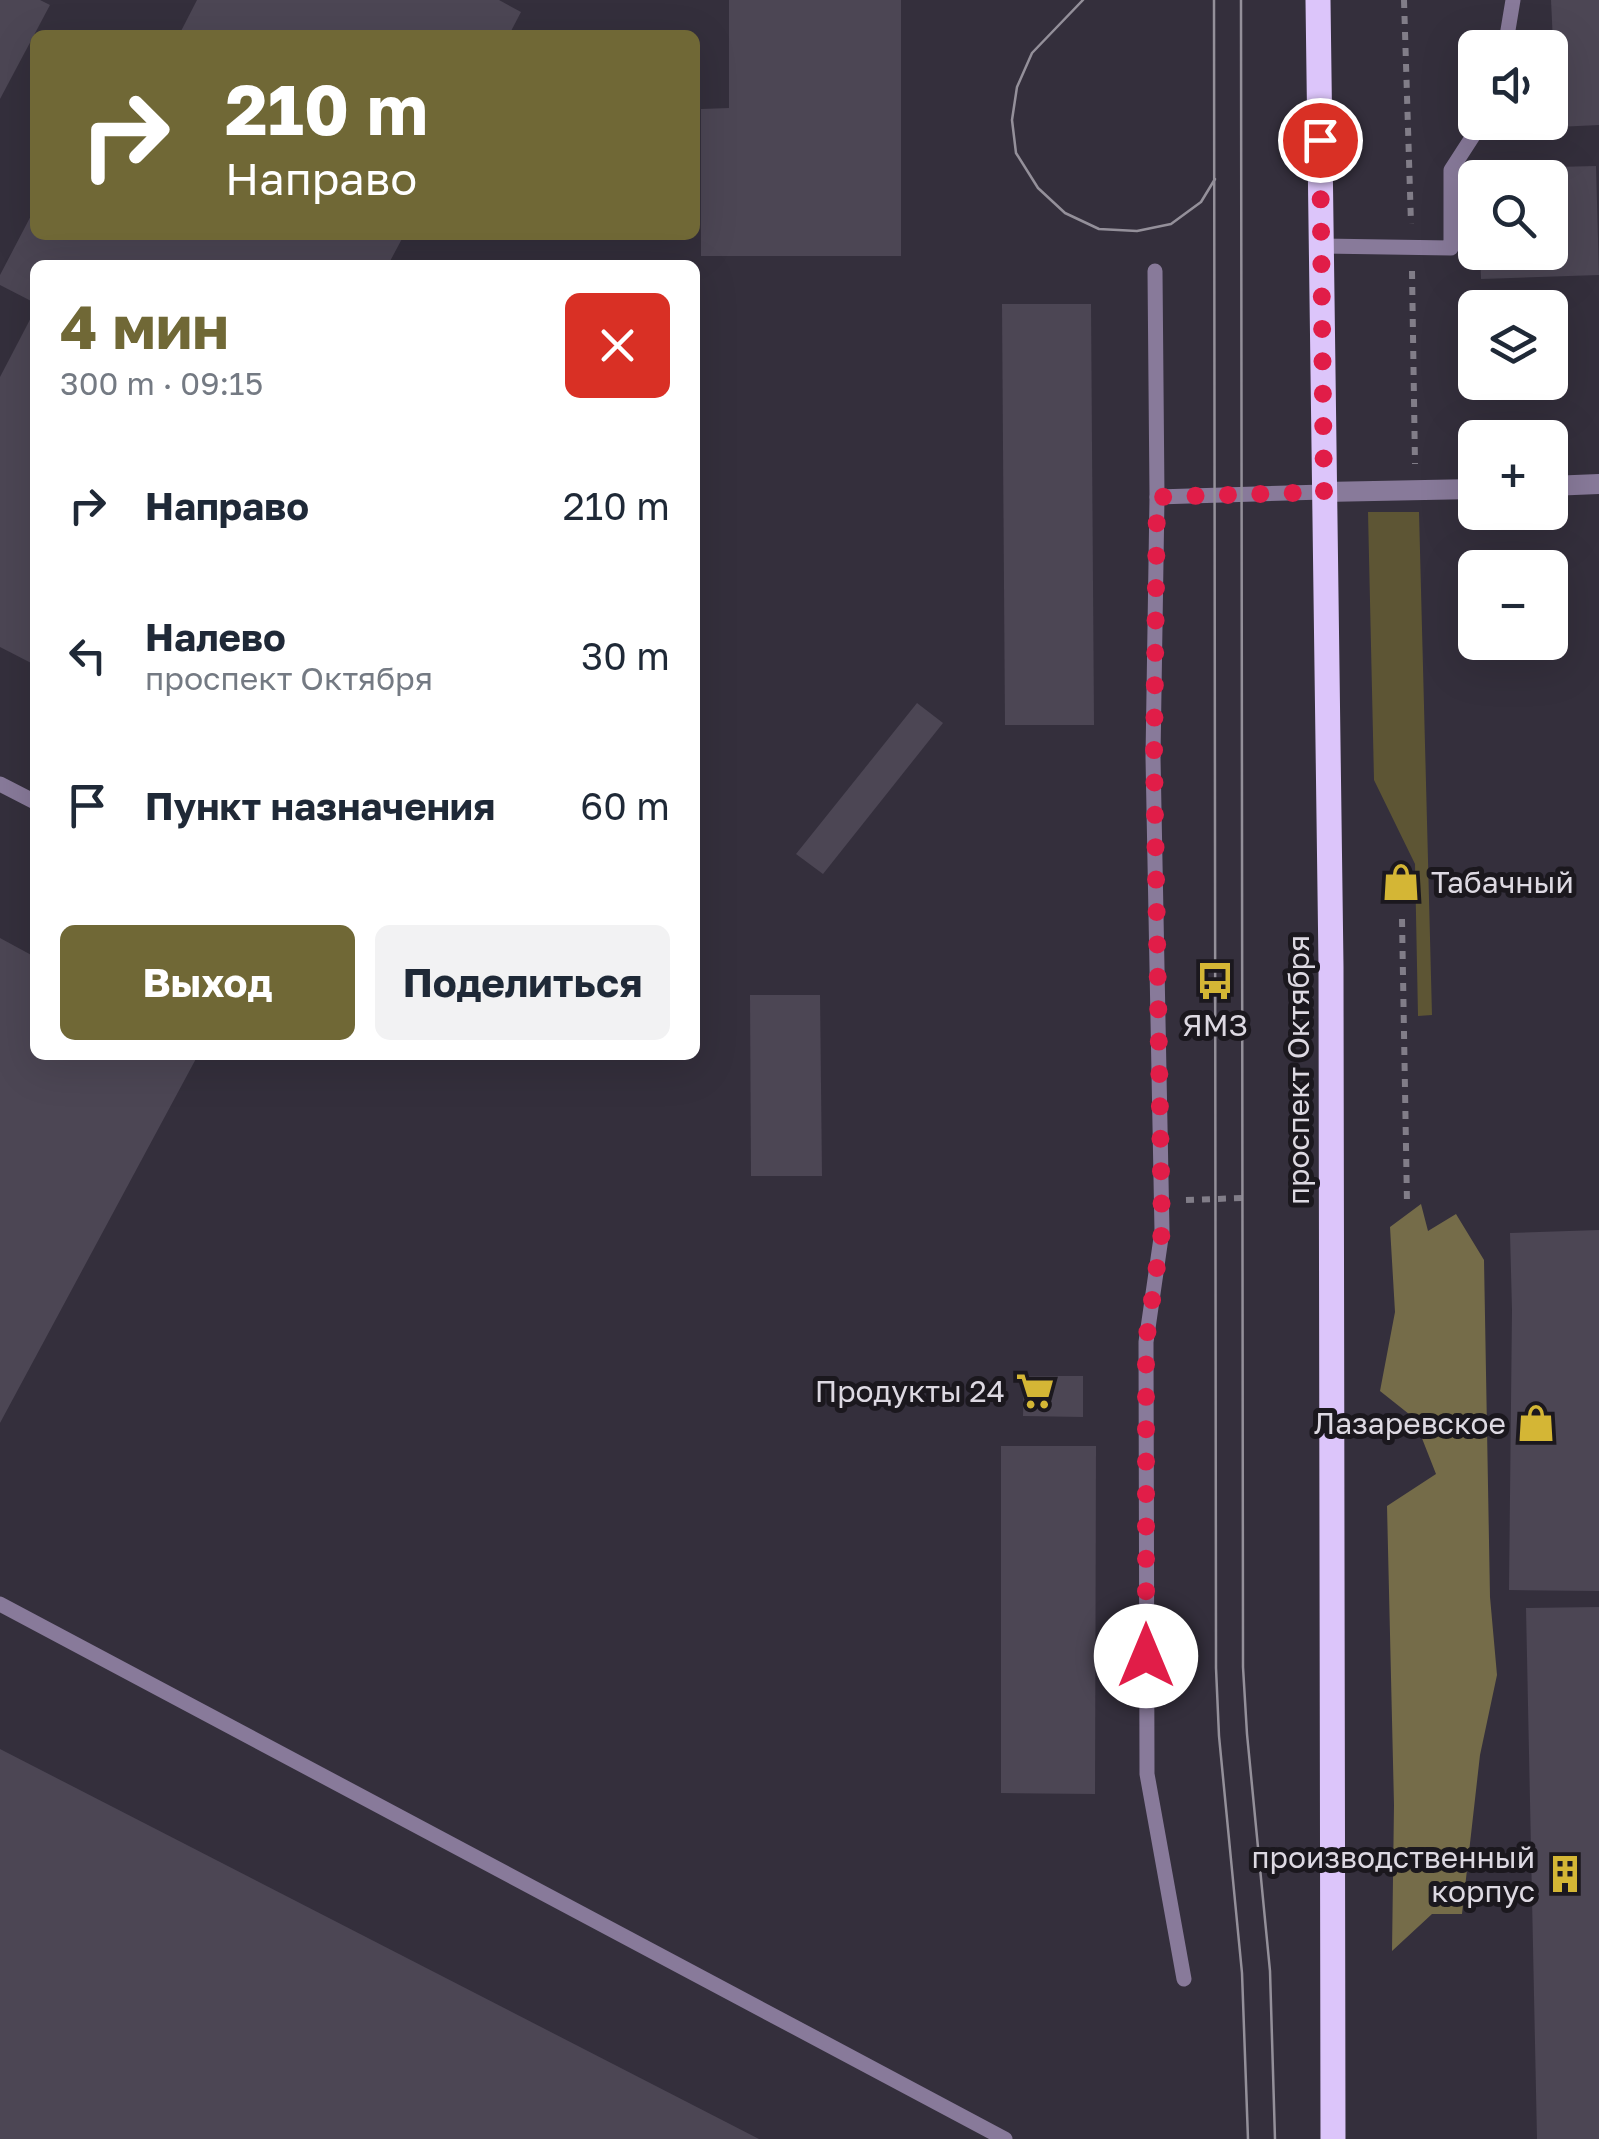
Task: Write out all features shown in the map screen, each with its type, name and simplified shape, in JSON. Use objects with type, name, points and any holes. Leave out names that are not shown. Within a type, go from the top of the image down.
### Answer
[{"type":"main road","name":"проспект Октября","points":[[1318,0],[1331,966],[1333,2139]]},
{"type":"street","points":[[1568,485],[1599,484]]},
{"type":"street","points":[[1324,492],[1458,489]]},
{"type":"lane","points":[[1507,30],[1513,0]]},
{"type":"lane","points":[[1322,246],[1452,248],[1451,170],[1470,140]]},
{"type":"lane","points":[[1156,271],[1154,757],[1162,1231],[1146,1342],[1147,1774],[1184,1979]]},
{"type":"lane","points":[[1157,497],[1324,492]]},
{"type":"lane","points":[[0,784],[30,799]]},
{"type":"lane","points":[[0,1604],[1005,2139]]},
{"type":"path","points":[[1402,919],[1408,1202]]},
{"type":"shaded area","points":[[1368,512],[1419,512],[1432,1015],[1418,1016],[1415,864],[1374,780]]},
{"type":"shaded area","points":[[1421,1204],[1428,1231],[1456,1214],[1484,1260],[1490,1597],[1497,1675],[1480,1755],[1462,1914],[1432,1914],[1392,1951],[1394,1805],[1387,1506],[1436,1474],[1414,1418],[1380,1391],[1395,1312],[1390,1227]]},
{"type":"building","points":[[0,0],[40,0],[50,5],[37,30],[30,30],[30,43],[0,99]]},
{"type":"building","points":[[197,0],[499,0],[521,12],[512,30],[182,30]]},
{"type":"building","points":[[729,0],[901,0],[901,256],[701,256],[701,109],[729,108]]},
{"type":"building","points":[[1551,0],[1599,0],[1599,125],[1568,126],[1568,30],[1552,30]]},
{"type":"building","points":[[1596,166],[1599,275],[1481,279],[1481,270],[1568,270],[1568,167]]},
{"type":"building","points":[[30,218],[30,240],[401,240],[391,260],[30,260],[30,300],[0,285],[0,275]]},
{"type":"building","points":[[1002,304],[1091,304],[1094,725],[1005,725]]},
{"type":"building","points":[[30,320],[30,662],[0,647],[0,377]]},
{"type":"building","points":[[917,703],[943,723],[823,874],[796,854]]},
{"type":"building","points":[[0,938],[30,954],[30,1060],[195,1060],[0,1423]]},
{"type":"building","points":[[750,995],[820,995],[822,1176],[751,1176]]},
{"type":"building","points":[[1599,1230],[1599,1591],[1509,1590],[1510,1233]]},
{"type":"building","points":[[1024,1376],[1083,1376],[1083,1417],[1023,1416]]},
{"type":"building","points":[[1001,1446],[1096,1446],[1095,1794],[1001,1793]]},
{"type":"building","name":"производственный корпус","points":[[1599,1607],[1599,2139],[1537,2139],[1526,1608]]},
{"type":"building","points":[[0,1749],[759,2139],[0,2139]]},
{"type":"tram line","points":[[1083,0],[1032,53],[1017,87],[1012,120],[1016,153],[1038,188],[1065,213],[1099,229],[1137,231],[1171,224],[1201,202],[1215,179]]},
{"type":"tram line","points":[[1214,0],[1216,1668],[1242,1973],[1248,2139]]},
{"type":"tram line","points":[[1241,0],[1243,1667],[1270,1971],[1275,2139]]},
{"type":"place","name":"Табачный","points":[[1401,882]]},
{"type":"place","name":"ЯМЗ","points":[[1215,981]]},
{"type":"place","name":"Продукты 24","points":[[1035,1391]]},
{"type":"place","name":"Лазаревское","points":[[1536,1423]]},
{"type":"place","name":"производственный корпус","points":[[1565,1874]]},
{"type":"route","points":[[1146,1656],[1146,1342],[1162,1231],[1154,757],[1157,497],[1324,492],[1320,140]]}]
